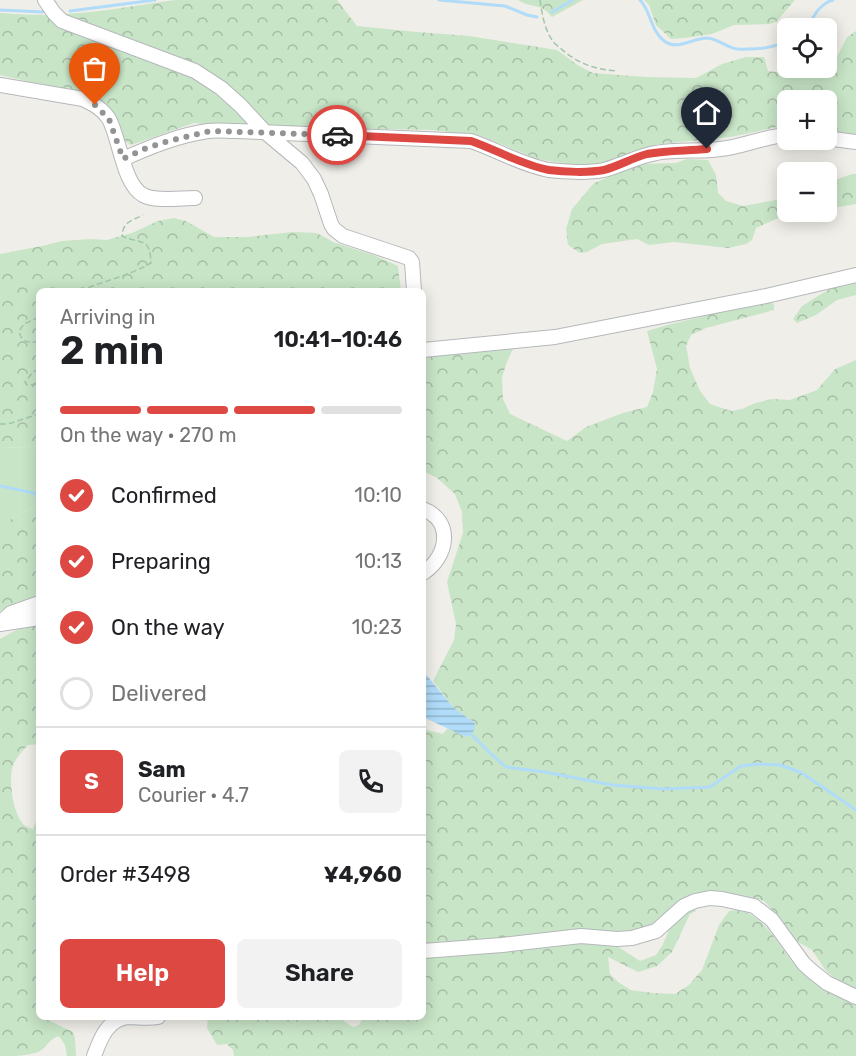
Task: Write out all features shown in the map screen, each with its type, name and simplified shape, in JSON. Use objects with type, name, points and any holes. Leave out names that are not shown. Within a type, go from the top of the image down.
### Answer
[{"type":"street","points":[[45,0],[62,21],[195,71],[221,88],[315,179],[334,229],[343,236],[409,258],[412,262],[414,288]]},
{"type":"street","points":[[0,85],[83,99],[95,105],[109,119],[135,189],[144,196],[161,199],[195,198]]},
{"type":"street","points":[[123,159],[165,142],[210,131],[265,132],[471,141],[529,165],[549,170],[604,170],[658,152],[720,149],[777,136]]},
{"type":"street","points":[[837,139],[856,142]]},
{"type":"street","points":[[426,350],[555,337],[766,296],[856,275]]},
{"type":"street","points":[[426,510],[440,520],[444,542],[441,553],[426,570]]},
{"type":"street","points":[[0,623],[11,613],[36,604]]},
{"type":"street","points":[[0,623],[36,618]]},
{"type":"street","points":[[426,951],[581,936],[632,938],[656,931],[684,906],[695,901],[722,899],[754,906],[772,920],[804,964],[826,983],[856,997]]},
{"type":"street","points":[[94,1056],[104,1033],[117,1020]]},
{"type":"path","points":[[540,0],[543,20],[553,41],[583,64],[618,71]]},
{"type":"path","points":[[88,288],[139,270],[151,263],[150,253],[144,242],[132,241],[122,236],[122,228],[128,222],[143,215]]},
{"type":"path","points":[[36,318],[24,324],[19,331],[24,341],[36,342]]},
{"type":"path","points":[[36,370],[25,382],[27,385],[36,384]]},
{"type":"path","points":[[0,424],[8,424],[36,415]]},
{"type":"green space","points":[[175,0],[337,0],[357,26],[469,36],[557,50],[593,73],[645,77],[696,78],[722,64],[746,57],[764,57],[768,71],[777,72],[777,78],[837,78],[837,56],[847,37],[856,31],[856,136],[837,133],[837,90],[777,90],[777,127],[731,137],[659,144],[602,165],[578,166],[538,159],[481,136],[432,130],[224,126],[194,123],[131,145],[123,140],[106,106],[90,92],[57,88],[0,75],[0,13],[40,15],[111,9]]},
{"type":"green space","points":[[518,0],[583,0],[552,17],[540,7]]},
{"type":"green space","points":[[644,0],[795,0],[777,18],[776,22],[770,24],[734,25],[712,34],[671,39],[656,25],[649,5]]},
{"type":"green space","points":[[687,159],[708,160],[716,175],[718,193],[726,201],[743,206],[777,200],[777,219],[756,228],[752,240],[746,244],[728,248],[674,242],[649,245],[637,239],[602,244],[580,253],[568,245],[566,229],[572,209],[594,183],[643,164],[676,163]]},
{"type":"green space","points":[[856,174],[856,204],[837,207],[837,179]]},
{"type":"green space","points":[[174,218],[186,221],[214,237],[248,237],[292,232],[317,233],[333,242],[398,266],[401,288],[36,288],[36,449],[27,447],[0,448],[0,254],[62,241],[107,240],[132,233],[158,221]]},
{"type":"green space","points":[[856,280],[856,295],[837,300],[816,315],[797,323],[793,319],[802,306],[818,296],[844,281]]},
{"type":"green space","points":[[770,300],[774,305],[774,310],[706,328],[691,335],[686,346],[690,368],[700,391],[710,404],[731,411],[772,399],[790,400],[817,390],[835,369],[856,360],[856,989],[837,980],[826,971],[812,950],[798,942],[764,901],[751,897],[721,894],[657,923],[631,932],[596,933],[576,930],[524,935],[492,943],[426,946],[426,730],[443,734],[448,728],[466,737],[475,723],[454,708],[433,681],[454,640],[456,624],[447,582],[463,533],[462,512],[455,494],[437,478],[426,472],[426,357],[514,347],[502,377],[503,399],[510,414],[567,441],[586,427],[647,407],[653,392],[657,369],[647,331]]},
{"type":"green space","points":[[27,447],[36,449],[36,506],[0,525],[0,448]]},
{"type":"green space","points":[[36,506],[36,596],[0,611],[0,525]]},
{"type":"green space","points":[[36,625],[36,744],[28,745],[20,753],[11,775],[15,806],[20,820],[24,825],[33,829],[36,821],[36,1020],[48,1020],[73,1032],[76,1056],[67,1056],[65,1045],[59,1036],[36,1053],[0,1056],[0,639],[16,630]]},
{"type":"green space","points":[[693,907],[696,911],[690,914],[672,952],[657,966],[638,972],[608,957],[610,974],[631,990],[675,994],[689,985],[702,970],[719,925],[729,911],[742,911],[762,923],[795,966],[804,974],[822,987],[856,1005],[856,1056],[234,1056],[233,1050],[227,1044],[217,1045],[207,1028],[208,1020],[342,1020],[353,1027],[359,1025],[362,1020],[426,1020],[426,957],[513,951],[593,941],[617,946],[640,961],[656,955],[671,926]]},
{"type":"water","points":[[426,675],[454,708],[475,723],[474,730],[466,737],[426,718]]},
{"type":"waterway","points":[[70,11],[155,0]]},
{"type":"waterway","points":[[439,0],[505,6],[537,17]]},
{"type":"waterway","points":[[552,12],[573,0]]},
{"type":"waterway","points":[[640,0],[644,4],[655,31],[663,40],[674,45],[707,38],[735,49],[763,48],[777,45]]},
{"type":"waterway","points":[[813,18],[820,7],[833,0]]},
{"type":"waterway","points":[[0,10],[43,12]]},
{"type":"waterway","points":[[0,486],[36,495]]},
{"type":"waterway","points":[[470,733],[506,767],[612,785],[664,789],[710,787],[741,766],[780,765],[802,773],[856,810]]},
{"type":"way so far","points":[[95,105],[109,119],[123,159],[165,142],[210,131],[337,135]]},
{"type":"route","points":[[337,135],[471,141],[529,165],[549,170],[572,171],[604,170],[658,152],[707,149]]}]
